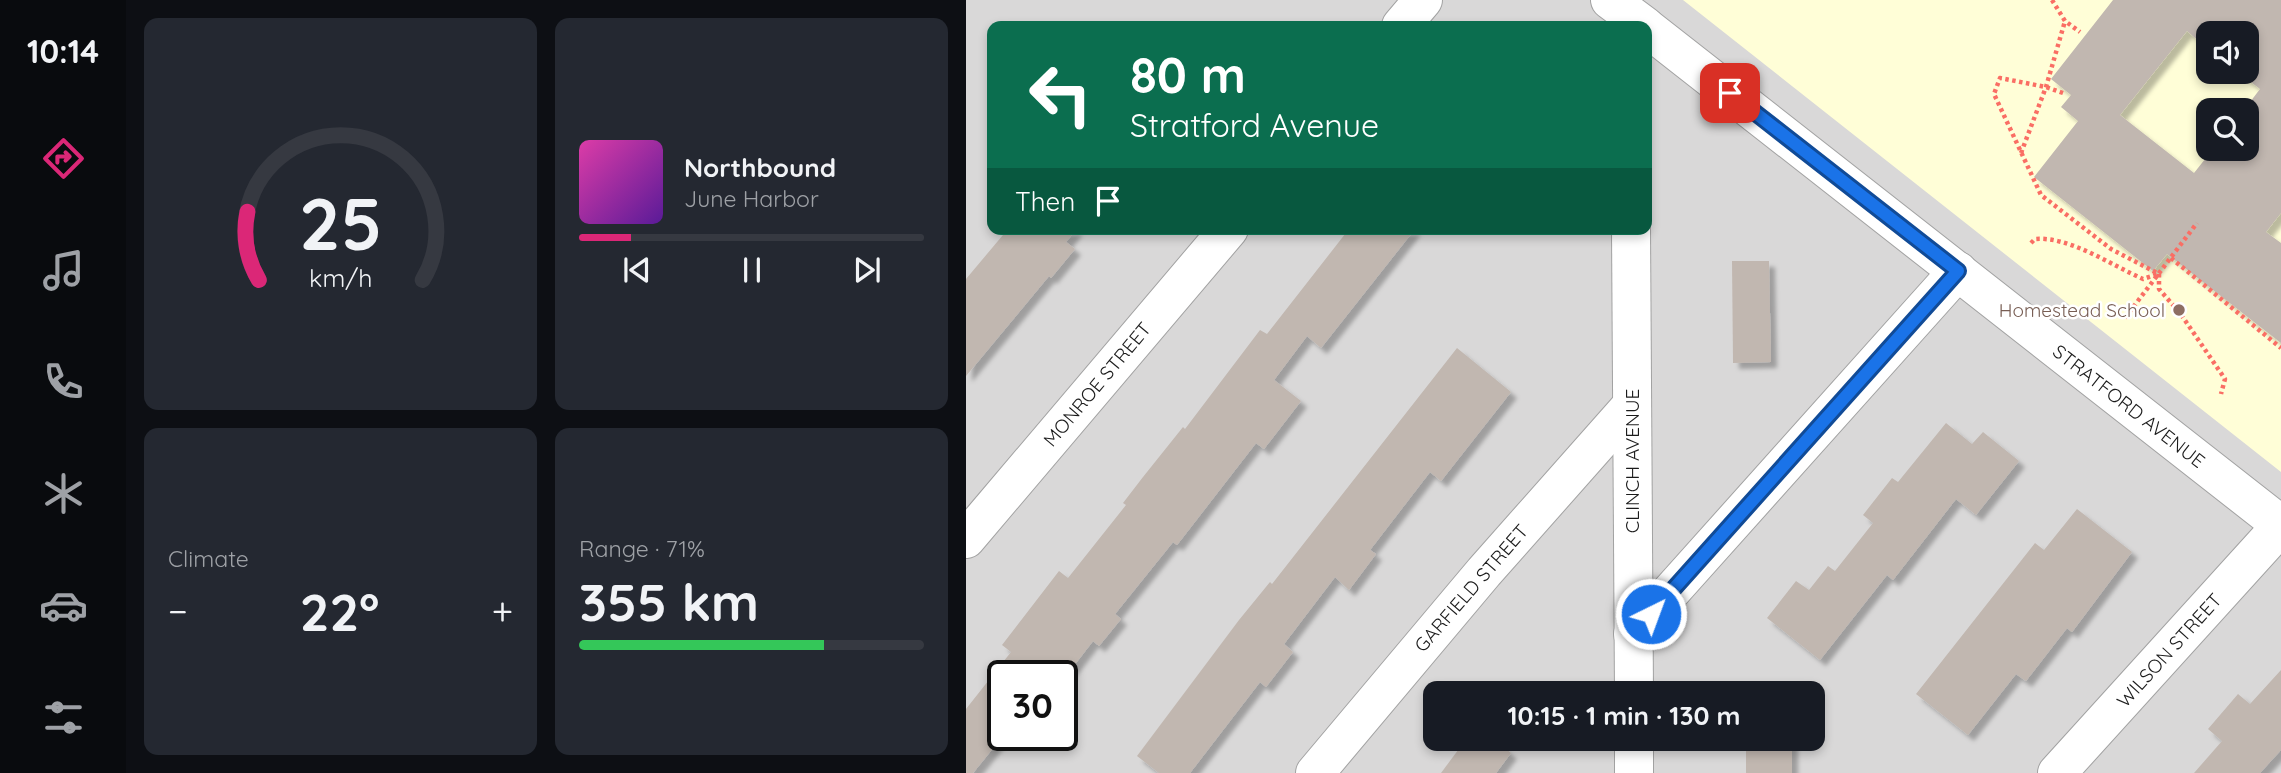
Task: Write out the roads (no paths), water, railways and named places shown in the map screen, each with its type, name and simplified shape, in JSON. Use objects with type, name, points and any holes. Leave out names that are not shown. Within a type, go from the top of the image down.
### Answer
[{"type":"street","points":[[1405,21],[1423,0]]},
{"type":"street","name":"STRATFORD AVENUE","points":[[1652,32],[2281,526]]},
{"type":"street","name":"MONROE STREET","points":[[966,539],[1224,235]]},
{"type":"street","name":"CLINCH AVENUE","points":[[1631,235],[1634,681]]},
{"type":"street","points":[[1633,634],[1958,271]]},
{"type":"street","name":"GARFIELD STREET","points":[[1315,773],[1484,572],[1631,406]]},
{"type":"street","name":"WILSON STREET","points":[[2057,773],[2281,526]]},
{"type":"street","points":[[1634,751],[1634,773]]},
{"type":"place","name":"Homestead School","points":[[2179,310]]}]
